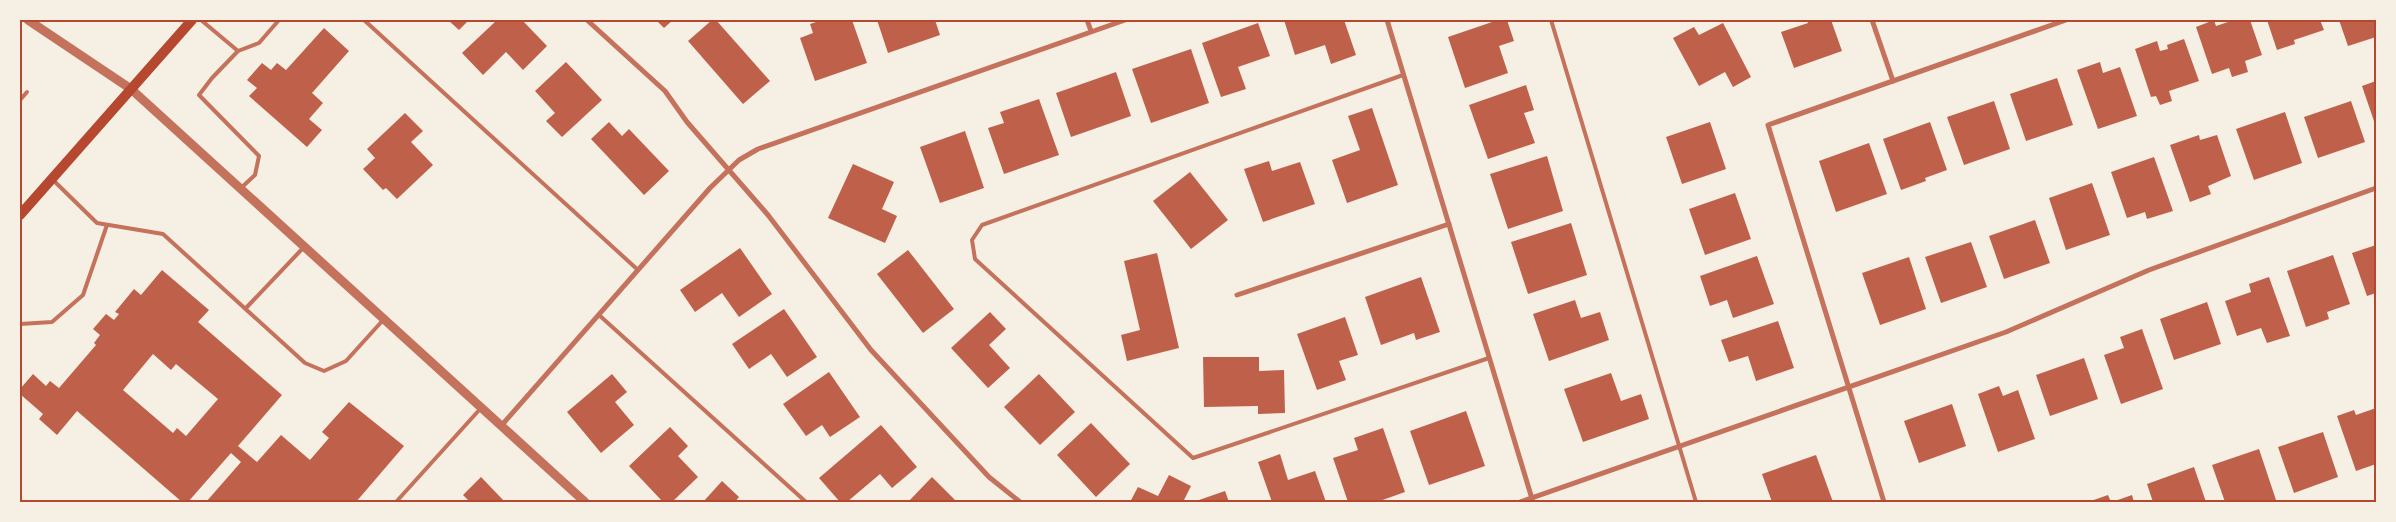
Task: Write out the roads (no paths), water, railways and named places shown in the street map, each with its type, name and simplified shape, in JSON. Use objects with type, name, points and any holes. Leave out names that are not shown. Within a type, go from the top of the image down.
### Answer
[{"type":"main road","points":[[20,215],[192,20]]},
{"type":"street","points":[[28,20],[131,89],[585,502]]},
{"type":"street","points":[[587,20],[665,91],[687,122],[768,215],[871,350],[989,477],[1020,502]]},
{"type":"street","points":[[1087,20],[1091,32]]},
{"type":"street","points":[[501,426],[710,188],[739,160],[758,149],[1125,20]]},
{"type":"street","points":[[1388,20],[1403,75],[1533,500]]},
{"type":"street","points":[[1872,20],[1893,81]]},
{"type":"street","points":[[1884,502],[1768,125],[2066,20]]},
{"type":"street","points":[[1520,502],[1533,500],[2006,332],[2150,270],[2376,188]]},
{"type":"street","points":[[1237,295],[1449,224]]},
{"type":"lane","points":[[201,20],[238,51]]},
{"type":"lane","points":[[240,190],[255,175],[260,156],[199,95],[212,78],[238,51],[258,43],[279,20]]},
{"type":"lane","points":[[364,20],[638,270]]},
{"type":"lane","points":[[1551,20],[1696,502]]},
{"type":"lane","points":[[1403,75],[982,226],[972,240],[975,259],[1193,458],[1489,358]]},
{"type":"lane","points":[[20,100],[27,92]]},
{"type":"lane","points":[[52,179],[97,223],[163,234],[305,363],[324,371],[346,361],[384,319]]},
{"type":"lane","points":[[20,324],[52,322],[83,295],[108,225]]},
{"type":"lane","points":[[246,308],[304,247]]},
{"type":"lane","points":[[599,315],[806,502]]},
{"type":"lane","points":[[396,502],[481,408]]}]
